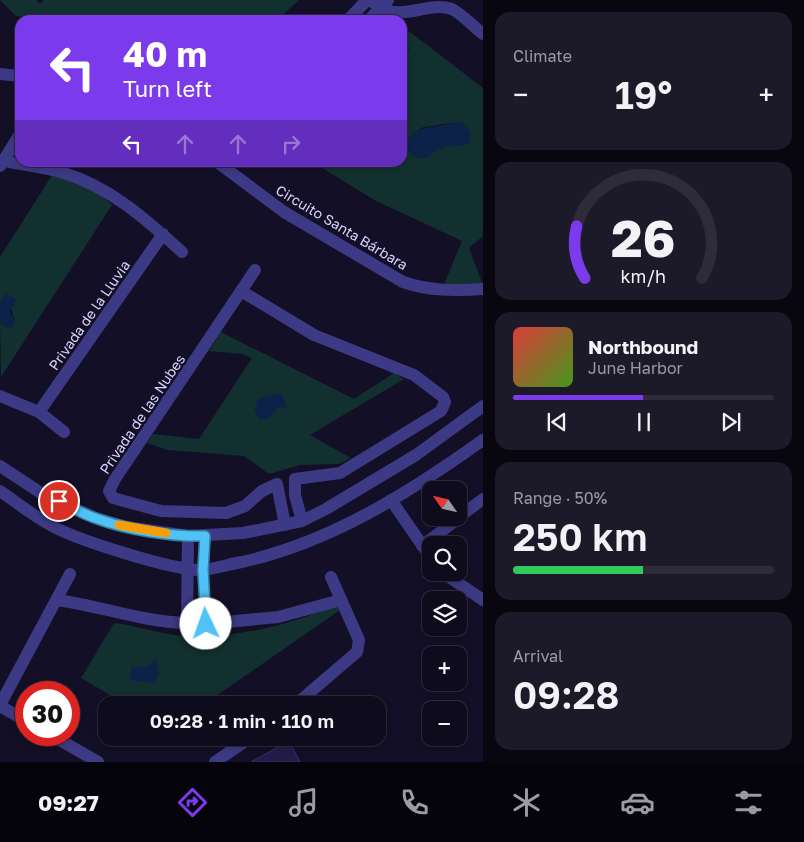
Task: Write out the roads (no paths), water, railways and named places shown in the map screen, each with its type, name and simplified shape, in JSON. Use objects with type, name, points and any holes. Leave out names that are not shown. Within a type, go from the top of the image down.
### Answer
[{"type":"street","points":[[353,15],[368,0],[384,4],[393,12],[436,6],[451,9],[483,34]]},
{"type":"street","points":[[374,15],[384,4]]},
{"type":"street","points":[[0,74],[15,76]]},
{"type":"street","points":[[15,142],[2,164],[15,166]]},
{"type":"street","points":[[23,167],[64,173],[93,185],[143,217],[182,252]]},
{"type":"street","name":"Circuito Santa Bárbara","points":[[228,167],[284,212],[402,282],[422,288],[456,291],[483,289]]},
{"type":"street","name":"Privada de la Lluvia","points":[[39,412],[163,234]]},
{"type":"street","name":"Privada de las Nubes","points":[[256,270],[240,291],[207,345],[115,479],[110,491],[113,498],[161,511],[226,513],[245,506],[262,491],[278,484],[285,525]]},
{"type":"street","points":[[240,291],[314,335],[414,375],[444,397],[445,402],[440,411],[340,473],[294,479],[295,495],[302,521]]},
{"type":"street","points":[[0,396],[39,412],[64,432]]},
{"type":"street","points":[[0,466],[44,495],[98,519],[127,527],[188,536],[205,536],[302,521],[416,455],[483,406]]},
{"type":"street","points":[[0,491],[63,532],[187,569],[203,570],[281,553],[328,535],[429,477],[483,440]]},
{"type":"street","points":[[468,510],[483,499]]},
{"type":"street","points":[[391,500],[422,546]]},
{"type":"street","points":[[435,536],[448,526]]},
{"type":"street","points":[[57,600],[86,604],[155,621],[187,623],[188,536]]},
{"type":"street","points":[[205,536],[203,570],[206,624],[278,617],[341,600]]},
{"type":"street","points":[[15,714],[0,705],[70,574]]},
{"type":"street","points":[[306,696],[357,652],[359,640],[331,577]]},
{"type":"street","points":[[455,581],[483,600]]},
{"type":"street","points":[[70,746],[98,762]]},
{"type":"street","points":[[215,762],[238,746]]},
{"type":"water","points":[[459,122],[465,125],[471,142],[459,146],[445,147],[427,158],[417,158],[407,150],[407,142],[412,133]]},
{"type":"water","points":[[6,293],[16,300],[10,311],[15,321],[12,326],[5,327],[0,323],[0,303]]},
{"type":"water","points":[[281,393],[287,407],[277,408],[268,419],[259,419],[254,411],[258,399]]},
{"type":"water","points":[[156,660],[159,673],[154,683],[129,680],[132,667],[145,667]]}]
